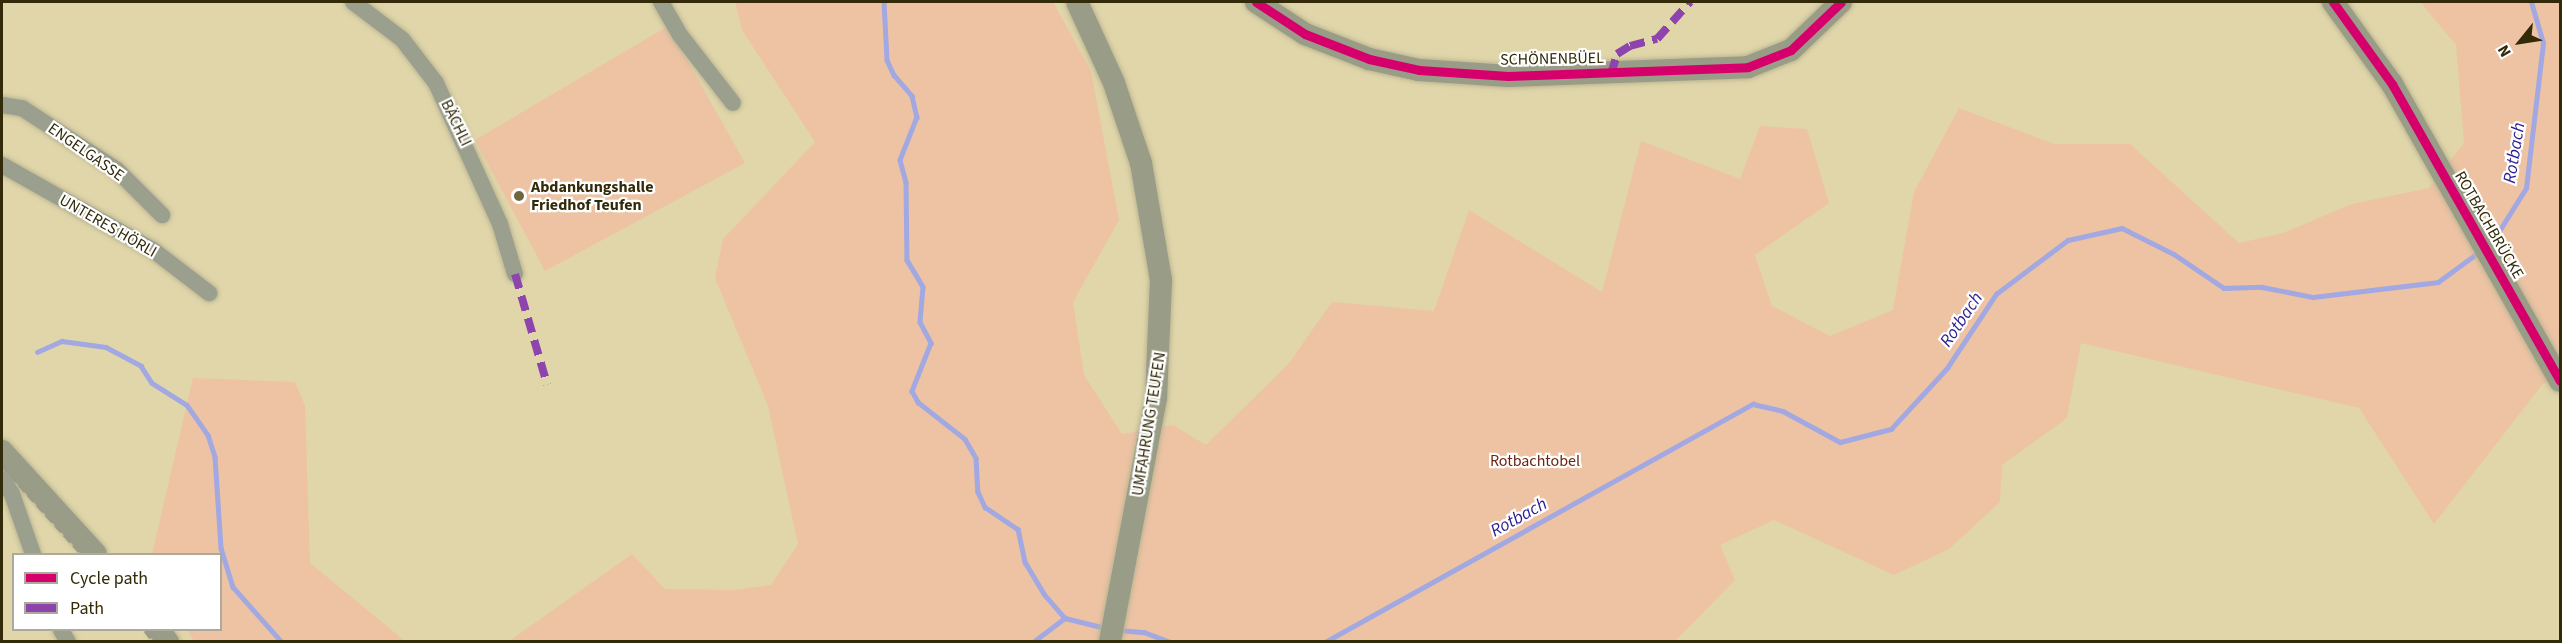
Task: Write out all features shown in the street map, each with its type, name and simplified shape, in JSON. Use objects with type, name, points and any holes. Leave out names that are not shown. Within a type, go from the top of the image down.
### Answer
[{"type":"street","name":"BÄCHLI","points":[[353,2],[402,39],[436,83],[495,213],[515,274]]},
{"type":"street","points":[[661,2],[680,35],[733,103]]},
{"type":"street","name":"UMFAHRUNG TEUFEN","points":[[1077,2],[1114,83],[1142,164],[1158,244],[1162,325],[1150,435],[1110,642]]},
{"type":"street","name":"SCHÖNENBÜEL","points":[[1256,2],[1329,46],[1369,59],[1419,70],[1508,76],[1748,67],[1791,50],[1841,2]]},
{"type":"street","name":"ROTBACHBRÜCKE","points":[[2333,2],[2392,84],[2560,381]]},
{"type":"street","name":"ENGELGASSE","points":[[2,105],[22,108],[117,170],[162,214]]},
{"type":"street","name":"UNTERES HÖRLI","points":[[2,165],[153,250],[209,293]]},
{"type":"street","points":[[2,451],[94,553]]},
{"type":"street","points":[[2,479],[12,494],[32,553]]},
{"type":"green space","name":"Rotbachtobel","points":[[735,2],[1053,2],[1091,71],[1119,220],[1073,302],[1084,375],[1122,434],[1173,425],[1206,445],[1289,363],[1332,302],[1434,311],[1469,210],[1602,292],[1641,141],[1740,179],[1760,126],[1807,129],[1829,203],[1755,255],[1772,306],[1830,336],[1893,310],[1914,192],[1959,108],[2054,144],[2130,144],[2239,243],[2283,233],[2352,204],[2429,188],[2464,143],[2456,45],[2420,2],[2560,2],[2560,373],[2542,385],[2434,524],[2359,408],[2081,343],[2067,418],[2002,465],[2000,502],[1949,549],[1894,575],[1774,520],[1720,545],[1735,580],[1675,641],[508,642],[632,554],[665,589],[733,590],[771,585],[798,544],[768,406],[715,278],[723,239],[815,142],[742,30]]},
{"type":"green space","points":[[668,26],[745,163],[545,271],[475,140]]},
{"type":"green space","points":[[193,378],[295,382],[305,406],[310,563],[405,641],[194,641],[188,631],[222,631],[222,553],[152,553]]},
{"type":"waterway","points":[[884,2],[887,60],[894,75],[912,96],[917,117],[900,160],[906,182],[907,260],[923,287],[920,322],[931,343],[912,391],[918,402],[965,439],[976,458],[978,492],[985,507],[1018,529],[1025,562],[1044,594],[1065,618]]},
{"type":"waterway","name":"Rotbach","points":[[2491,244],[2526,188],[2543,43],[2531,2]]},
{"type":"waterway","name":"Rotbach","points":[[1325,642],[1753,404],[1783,411],[1840,442],[1891,429],[1947,368],[1996,294],[2068,240],[2122,228],[2174,254],[2224,288],[2262,287],[2313,297],[2438,282],[2479,252]]},
{"type":"waterway","points":[[37,352],[62,341],[106,347],[141,366],[152,383],[187,405],[208,435],[215,457],[221,548],[233,587],[282,642]]},
{"type":"waterway","points":[[1033,642],[1065,618],[1105,628]]},
{"type":"waterway","points":[[1119,630],[1144,632],[1170,642]]},
{"type":"railway","points":[[2,464],[82,553]]},
{"type":"railway","points":[[147,631],[155,642]]},
{"type":"marked path","points":[[1611,74],[1617,54],[1630,46],[1657,39],[1690,2]]},
{"type":"marked path","points":[[515,274],[547,384]]},
{"type":"cycle path","points":[[1256,2],[1305,34],[1369,59],[1419,70],[1508,76],[1748,67],[1791,50],[1841,2]]},
{"type":"cycle path","points":[[2333,2],[2392,84],[2560,381]]},
{"type":"place","name":"Abdankungshalle Friedhof Teufen","points":[[519,196]]}]
